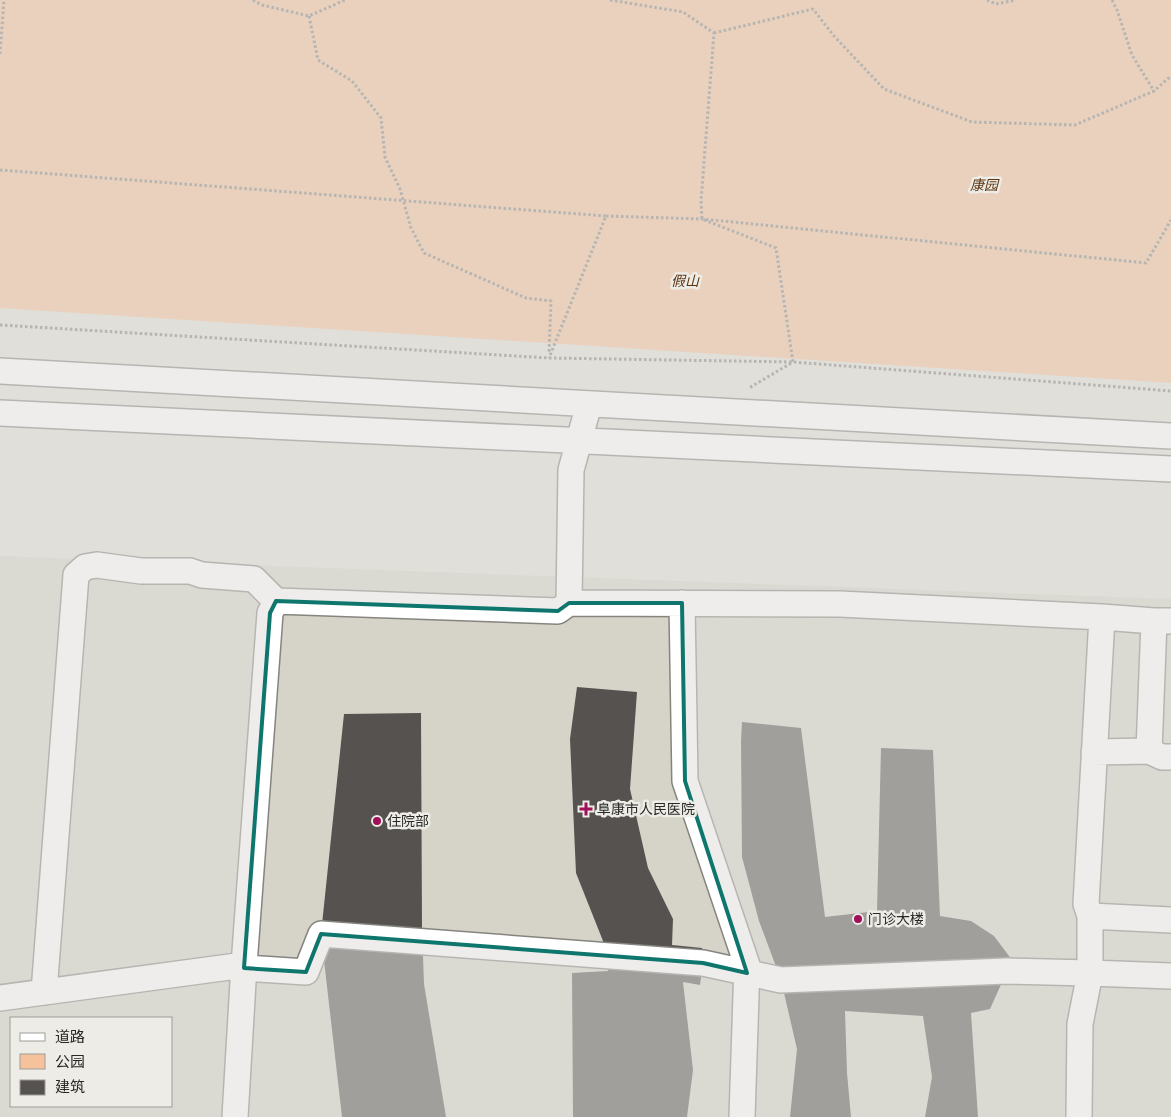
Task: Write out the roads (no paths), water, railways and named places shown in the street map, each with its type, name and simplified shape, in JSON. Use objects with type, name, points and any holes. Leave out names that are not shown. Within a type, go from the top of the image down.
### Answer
[{"type":"street","points":[[0,371],[1171,436]]},
{"type":"street","points":[[569,603],[571,470],[589,404]]},
{"type":"street","points":[[0,413],[1171,469]]},
{"type":"street","points":[[44,992],[76,575],[84,568],[97,565],[141,571],[190,571],[202,576],[254,579],[276,601],[558,611],[569,603],[840,604],[1163,621],[1160,754],[1094,752]]},
{"type":"street","points":[[235,1117],[236,966],[270,613],[276,601]]},
{"type":"street","points":[[682,603],[685,781],[747,965],[742,1117]]},
{"type":"street","points":[[1079,1117],[1080,1024],[1090,973],[1090,916],[1086,904],[1102,617]]},
{"type":"street","points":[[1090,916],[1171,920]]},
{"type":"street","points":[[0,998],[236,966],[306,972],[322,934],[703,963],[781,980],[1007,971],[1171,976]]},
{"type":"place","name":"阜康市人民医院","points":[[586,809]]},
{"type":"place","name":"住院部","points":[[377,821]]},
{"type":"place","name":"门诊大楼","points":[[858,919]]},
{"type":"park label","name":"康园","points":[[984,185]]},
{"type":"park label","name":"假山","points":[[685,281]]}]
